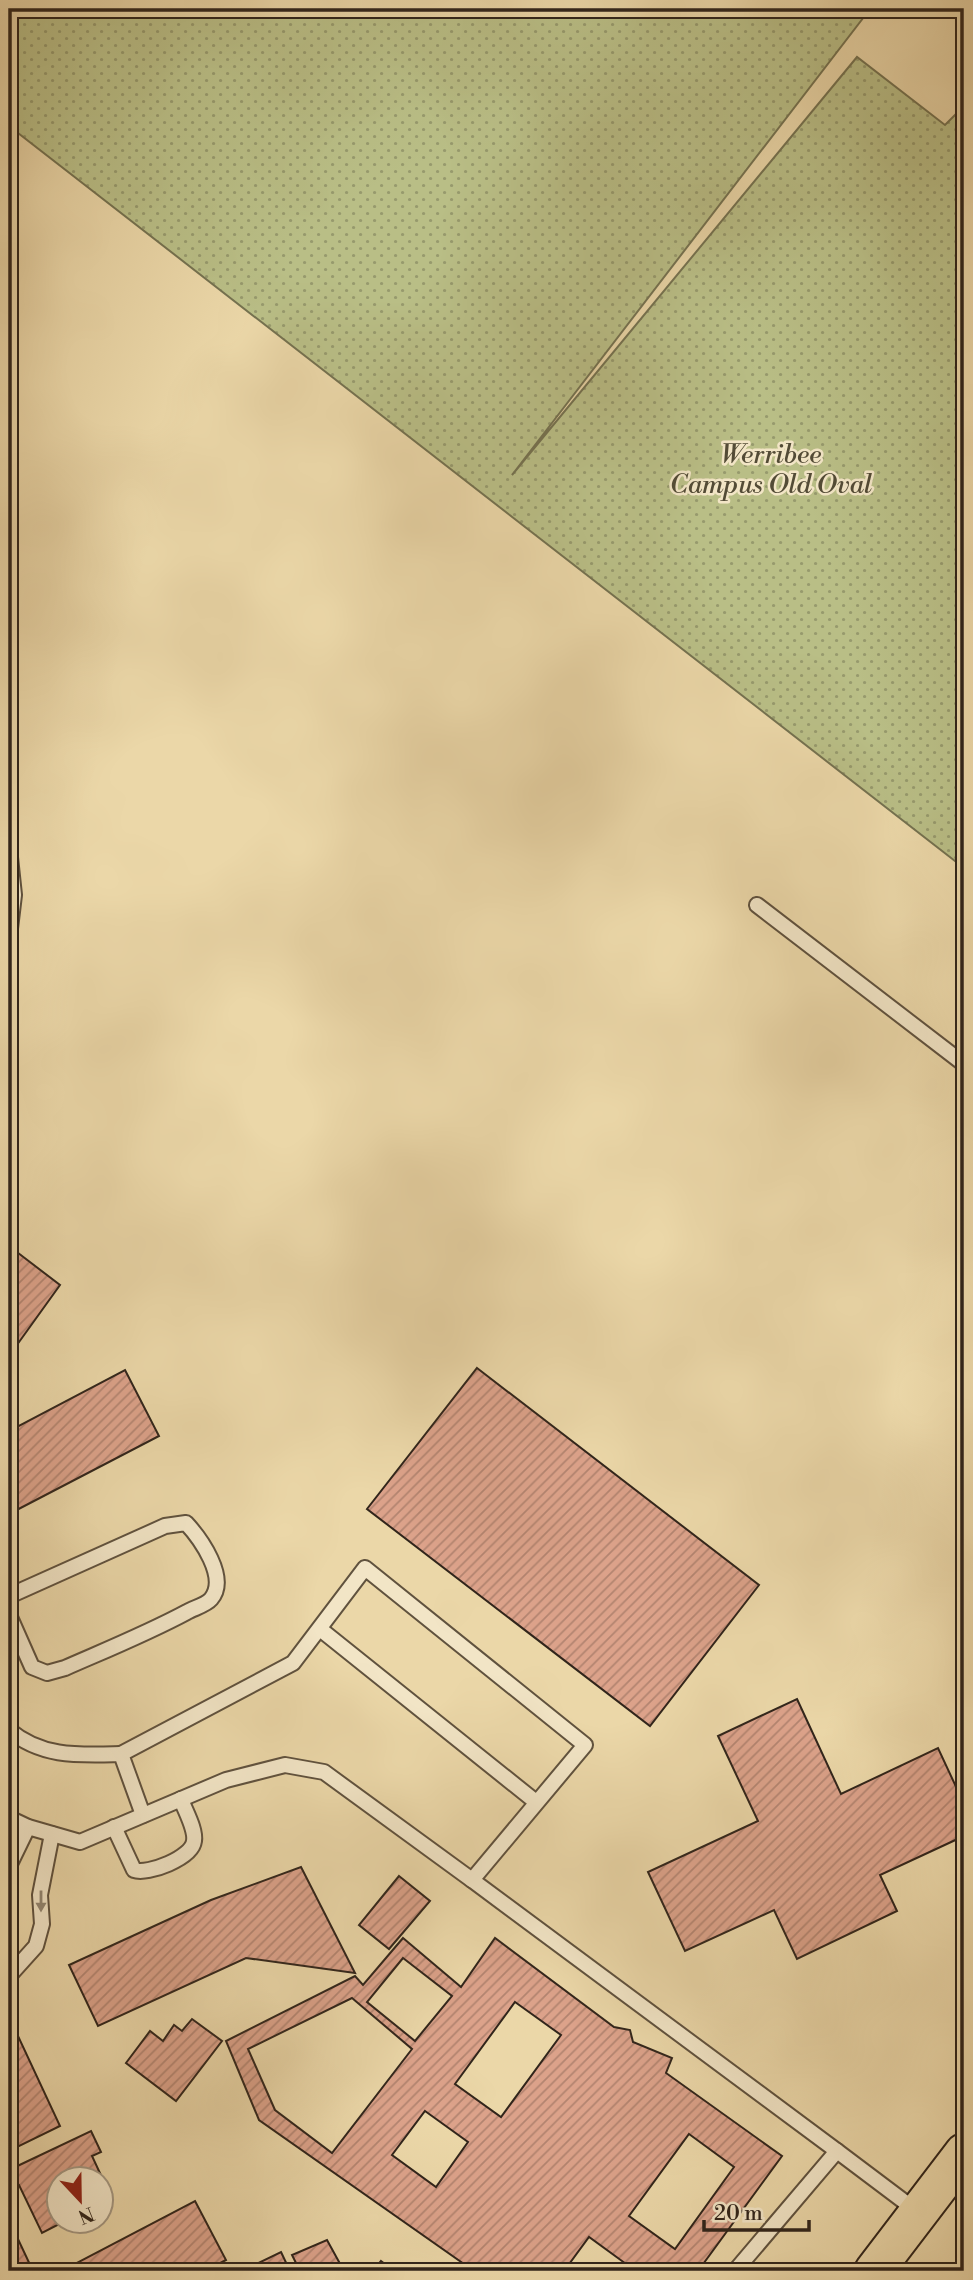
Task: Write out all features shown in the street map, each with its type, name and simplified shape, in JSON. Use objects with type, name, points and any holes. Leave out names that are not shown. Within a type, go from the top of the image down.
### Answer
[{"type":"highway","points":[[874,2271],[964,2153]]},
{"type":"lane","points":[[9,848],[9,936]]},
{"type":"lane","points":[[757,905],[964,1064]]},
{"type":"lane","points":[[9,1596],[164,1525],[186,1523],[200,1538],[213,1566],[217,1586],[210,1600],[171,1621],[65,1668],[47,1673],[33,1667],[9,1615]]},
{"type":"lane","points":[[9,1730],[21,1740],[61,1754],[121,1754],[273,1676],[293,1663],[365,1568],[585,1745],[471,1880]]},
{"type":"lane","points":[[320,1629],[537,1802]]},
{"type":"lane","points":[[121,1754],[143,1815]]},
{"type":"lane","points":[[9,1818],[28,1828],[80,1842],[226,1780],[285,1765],[324,1772],[919,2213]]},
{"type":"lane","points":[[114,1827],[134,1870],[140,1872],[172,1861],[187,1853],[193,1846],[195,1837],[181,1800]]},
{"type":"lane","points":[[9,1866],[28,1828]]},
{"type":"lane","points":[[9,1976],[36,1946],[42,1924],[40,1895],[52,1834]]},
{"type":"lane","points":[[735,2271],[837,2151]]},
{"type":"green space","name":"Werribee Campus Old Oval","points":[[9,9],[870,9],[512,475],[857,57],[945,125],[964,106],[964,868],[9,126]]},
{"type":"building","points":[[9,1246],[60,1285],[9,1356]]},
{"type":"building","points":[[477,1368],[759,1585],[650,1726],[367,1509]]},
{"type":"building","points":[[125,1370],[159,1436],[9,1514],[9,1431]]},
{"type":"building","points":[[797,1699],[841,1794],[938,1748],[964,1804],[964,1836],[880,1875],[897,1911],[797,1959],[774,1910],[685,1951],[648,1872],[758,1821],[718,1736]]},
{"type":"building","points":[[301,1867],[355,1973],[246,1958],[98,2026],[69,1965],[211,1900]]},
{"type":"building","points":[[399,1876],[430,1901],[389,1949],[359,1925]]},
{"type":"building","points":[[403,1938],[461,1987],[495,1938],[614,2027],[630,2030],[633,2042],[672,2058],[666,2073],[782,2156],[698,2271],[631,2271],[633,2269],[589,2237],[564,2271],[474,2271],[259,2120],[226,2041],[355,1976],[363,1985]],"holes":[[[403,1958],[452,1996],[415,2041],[367,2002]],[[352,1998],[412,2049],[332,2153],[275,2110],[248,2049]],[[515,2002],[561,2035],[501,2117],[455,2084]],[[425,2111],[468,2142],[436,2187],[392,2155]],[[689,2134],[734,2167],[675,2249],[629,2216]]]},
{"type":"building","points":[[192,2019],[222,2041],[176,2101],[126,2063],[150,2031],[163,2041],[174,2025],[182,2031]]},
{"type":"building","points":[[11,2021],[60,2126],[9,2151],[9,2022]]},
{"type":"building","points":[[91,2131],[101,2152],[92,2156],[96,2164],[46,2164],[46,2231],[42,2233],[19,2185],[9,2189],[9,2170]]},
{"type":"building","points":[[195,2201],[226,2260],[205,2271],[69,2271],[67,2268]]},
{"type":"building","points":[[9,2220],[33,2271],[9,2271]]},
{"type":"building","points":[[327,2240],[344,2271],[300,2271],[292,2255]]},
{"type":"building","points":[[281,2252],[290,2271],[244,2270]]},
{"type":"building","points":[[381,2261],[394,2271],[373,2271]]}]
